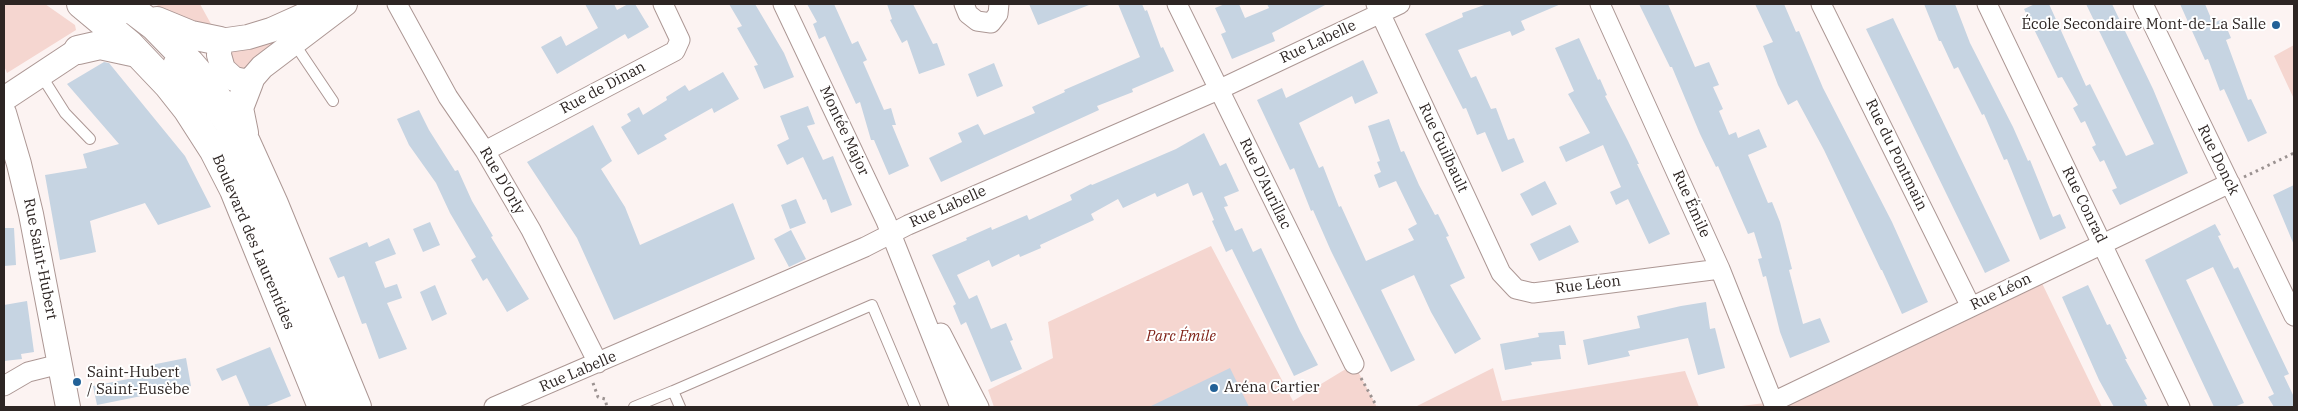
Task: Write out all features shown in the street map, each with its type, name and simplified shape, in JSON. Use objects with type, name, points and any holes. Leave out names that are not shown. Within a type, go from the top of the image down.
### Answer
[{"type":"main road","name":"Boulevard des Laurentides","points":[[91,6],[150,53],[225,170],[322,407]]},
{"type":"main road","points":[[131,14],[191,35],[220,41]]},
{"type":"main road","name":"Boulevard des Laurentides","points":[[131,14],[172,44],[209,85],[246,142],[274,204],[353,403]]},
{"type":"main road","points":[[78,50],[100,45],[150,53]]},
{"type":"main road","points":[[246,142],[239,108],[249,82]]},
{"type":"street","points":[[329,4],[271,30],[248,37],[220,41],[218,55],[223,69],[234,79],[249,82],[262,67],[345,4]]},
{"type":"street","name":"Rue D'Orly","points":[[397,4],[448,97],[485,151],[530,230],[598,363]]},
{"type":"street","name":"Rue de Dinan","points":[[485,151],[675,51],[680,40],[663,4]]},
{"type":"street","name":"Montée Major","points":[[782,4],[892,234],[960,407]]},
{"type":"street","points":[[964,4],[968,14],[977,21],[991,23],[998,14],[1000,4]]},
{"type":"street","name":"Rue D'Aurillac","points":[[1177,4],[1354,364]]},
{"type":"street","name":"Rue Labelle","points":[[494,407],[865,248],[892,234],[1218,90],[1378,8],[1400,4]]},
{"type":"street","name":"Rue Émile","points":[[1600,4],[1720,268],[1774,404]]},
{"type":"street","name":"Rue du Pontmain","points":[[1821,4],[1972,306]]},
{"type":"street","name":"Rue Conrad","points":[[1987,4],[2180,407]]},
{"type":"street","name":"Rue Donck","points":[[2143,4],[2294,316]]},
{"type":"street","name":"Rue Guilbault","points":[[1378,8],[1501,273],[1516,289]]},
{"type":"street","points":[[4,99],[78,50]]},
{"type":"street","name":"Rue Saint-Hubert","points":[[4,113],[31,214],[68,407]]},
{"type":"street","name":"Rue Léon","points":[[1774,404],[1972,306],[2230,183]]},
{"type":"street","name":"Montée Major","points":[[902,259],[979,407]]},
{"type":"street","name":"Rue Léon","points":[[1516,289],[1533,292],[1720,268]]},
{"type":"street","points":[[4,386],[28,372],[60,364]]},
{"type":"lane","name":"Boulevard des Laurentides","points":[[91,6],[131,14]]},
{"type":"lane","points":[[294,44],[333,101]]},
{"type":"lane","name":"Boulevard des Laurentides","points":[[150,53],[206,106],[221,128],[240,162],[353,403]]},
{"type":"lane","points":[[41,74],[65,113],[90,139]]},
{"type":"lane","points":[[634,407],[872,305],[915,407]]},
{"type":"lane","points":[[673,391],[680,407]]},
{"type":"path","points":[[2230,183],[2294,153]]},
{"type":"path","points":[[1354,364],[1377,407]]},
{"type":"path","points":[[592,383],[598,397],[605,399],[607,407]]},
{"type":"green space","points":[[4,4],[45,4],[75,25],[76,30],[7,73],[4,66]]},
{"type":"green space","points":[[155,4],[200,4],[211,24],[203,26],[166,11]]},
{"type":"green space","points":[[276,41],[276,44],[247,70],[236,71],[228,52],[231,48]]},
{"type":"green space","points":[[2294,45],[2294,99],[2274,56]]},
{"type":"green space","name":"Parc Émile","points":[[1211,246],[1293,401],[1354,364],[1377,407],[994,407],[988,390],[1053,358],[1048,322]]},
{"type":"green space","points":[[2038,275],[2102,407],[1733,407],[1773,402]]},
{"type":"green space","points":[[1493,368],[1502,401],[1685,371],[1699,407],[1415,407]]},
{"type":"building","points":[[585,4],[614,4],[617,10],[628,4],[635,4],[649,27],[628,39],[625,34],[557,74],[541,47],[561,36],[566,46],[598,28]]},
{"type":"building","points":[[729,4],[755,4],[784,53],[794,77],[764,89],[754,66],[758,65],[737,28],[742,26]]},
{"type":"building","points":[[807,4],[834,4],[852,44],[858,41],[867,60],[863,62],[884,110],[891,108],[896,125],[892,125],[909,166],[889,175],[874,140],[871,140],[860,102],[856,104],[825,36],[819,39],[813,24],[817,22]]},
{"type":"building","points":[[887,4],[913,4],[933,44],[937,43],[945,65],[919,74],[907,40],[902,43],[890,20],[892,19]]},
{"type":"building","points":[[1029,4],[1089,4],[1089,5],[1038,25]]},
{"type":"building","points":[[1118,4],[1142,4],[1145,11],[1147,10],[1161,48],[1163,47],[1174,71],[1132,89],[1133,92],[1097,106],[1099,110],[941,182],[929,158],[962,142],[958,133],[978,124],[984,135],[1035,113],[1032,107],[1065,92],[1064,90],[1140,57]]},
{"type":"building","points":[[1225,4],[1239,4],[1245,18],[1269,8],[1267,4],[1327,4],[1272,33],[1275,41],[1232,59],[1221,34],[1226,32],[1215,8]]},
{"type":"building","points":[[1487,4],[1561,4],[1521,21],[1525,30],[1512,36],[1510,31],[1458,50],[1471,78],[1476,76],[1491,109],[1496,108],[1508,140],[1514,138],[1524,162],[1502,172],[1485,132],[1477,135],[1466,108],[1463,109],[1425,34],[1463,17],[1462,13]]},
{"type":"building","points":[[1639,4],[1668,4],[1695,67],[1709,62],[1719,85],[1713,87],[1723,109],[1719,111],[1729,135],[1736,132],[1738,138],[1759,129],[1767,147],[1748,155],[1768,203],[1772,202],[1780,222],[1792,269],[1789,270],[1803,324],[1820,318],[1830,342],[1790,358],[1780,332],[1766,276],[1763,277],[1758,259],[1762,258],[1754,232],[1748,234],[1718,166],[1716,167],[1700,134],[1672,67],[1670,67]]},
{"type":"building","points":[[1755,4],[1784,4],[1796,32],[1799,31],[1823,88],[1892,222],[1928,302],[1902,314],[1824,150],[1797,100],[1788,105],[1778,85],[1763,46],[1773,42]]},
{"type":"building","points":[[1924,4],[1955,4],[1970,43],[2013,127],[2028,161],[2030,160],[2053,217],[2060,214],[2066,228],[2040,240],[2007,159],[2004,160],[1984,114],[1982,115],[1958,67],[1954,69],[1941,41],[1939,41]]},
{"type":"building","points":[[2035,4],[2049,4],[2086,86],[2090,84],[2126,156],[2154,144],[2086,4],[2112,4],[2153,89],[2188,173],[2120,205],[2112,190],[2117,188],[2104,160],[2100,162],[2092,147],[2096,145],[2085,121],[2081,123],[2073,108],[2078,105],[2062,77],[2058,78],[2024,9]]},
{"type":"building","points":[[2180,4],[2205,4],[2213,23],[2223,19],[2231,38],[2226,40],[2248,100],[2251,99],[2267,133],[2248,142],[2224,89],[2220,91],[2208,59],[2205,60]]},
{"type":"building","points":[[1893,18],[2010,261],[1985,273],[1866,29]]},
{"type":"building","points":[[1579,38],[1598,80],[1600,79],[1607,95],[1605,96],[1639,164],[1637,164],[1670,234],[1649,244],[1628,199],[1616,205],[1610,192],[1621,187],[1603,145],[1566,162],[1559,147],[1590,133],[1568,94],[1574,91],[1555,48]]},
{"type":"building","points":[[1363,60],[1378,93],[1355,104],[1352,96],[1299,123],[1319,168],[1323,166],[1339,207],[1341,206],[1366,261],[1414,240],[1408,229],[1417,224],[1396,181],[1379,188],[1374,175],[1381,172],[1377,162],[1380,161],[1368,126],[1389,119],[1401,152],[1404,151],[1419,185],[1435,215],[1438,214],[1449,236],[1446,237],[1465,278],[1450,285],[1481,339],[1455,354],[1431,312],[1414,275],[1381,290],[1415,360],[1391,372],[1331,251],[1313,210],[1311,211],[1294,168],[1290,170],[1257,100],[1282,88],[1286,98]]},
{"type":"building","points":[[104,62],[109,63],[185,156],[211,207],[158,225],[145,203],[90,221],[96,252],[60,260],[45,175],[87,168],[83,154],[119,144],[67,84]]},
{"type":"building","points":[[994,63],[1003,86],[977,97],[968,74]]},
{"type":"building","points":[[723,72],[739,99],[714,113],[712,108],[664,135],[667,139],[638,155],[621,127],[631,121],[627,114],[639,107],[643,115],[667,100],[666,97],[685,85],[689,91]]},
{"type":"building","points":[[808,106],[815,124],[807,126],[823,160],[833,156],[852,205],[831,213],[826,199],[823,200],[803,157],[787,165],[777,145],[789,139],[780,116]]},
{"type":"building","points":[[419,110],[429,130],[455,171],[458,170],[472,201],[493,236],[491,237],[529,299],[507,312],[487,278],[483,281],[471,260],[476,257],[450,213],[436,183],[409,145],[397,119]]},
{"type":"building","points":[[593,125],[612,161],[601,169],[625,207],[640,245],[733,203],[755,259],[614,320],[577,238],[527,162]]},
{"type":"building","points":[[1204,133],[1220,166],[1226,163],[1239,191],[1224,197],[1228,206],[1224,207],[1235,231],[1242,228],[1253,252],[1261,248],[1318,365],[1294,376],[1232,249],[1226,252],[1202,192],[1193,196],[1188,183],[1157,197],[1155,193],[1123,208],[1118,199],[1091,214],[1094,220],[1040,245],[1041,248],[1020,257],[1019,254],[992,267],[989,260],[957,275],[969,299],[977,295],[991,329],[1006,323],[1013,340],[1010,341],[1022,369],[991,382],[966,322],[961,325],[953,306],[956,304],[932,255],[991,227],[992,230],[1027,215],[1029,220],[1072,200],[1070,195],[1091,184],[1176,149]]},
{"type":"building","points":[[1545,181],[1557,204],[1532,216],[1520,194]]},
{"type":"building","points":[[2294,185],[2294,245],[2273,195]]},
{"type":"building","points":[[796,199],[806,223],[790,229],[781,205]]},
{"type":"building","points":[[430,222],[440,245],[423,252],[413,229]]},
{"type":"building","points":[[2215,224],[2221,235],[2218,236],[2234,269],[2238,267],[2289,374],[2284,376],[2294,397],[2294,407],[2274,407],[2268,397],[2274,394],[2213,267],[2186,280],[2244,403],[2234,407],[2214,407],[2145,260]]},
{"type":"building","points":[[1570,225],[1579,242],[1539,261],[1530,244]]},
{"type":"building","points":[[4,228],[14,228],[16,265],[4,266]]},
{"type":"building","points":[[791,230],[806,259],[789,267],[774,239]]},
{"type":"building","points":[[389,238],[396,254],[375,262],[385,288],[397,284],[402,298],[387,303],[407,349],[379,359],[366,323],[362,324],[344,276],[338,278],[329,258],[367,242],[369,247]]},
{"type":"building","points":[[435,285],[447,314],[432,321],[420,292]]},
{"type":"building","points":[[2088,285],[2107,325],[2110,324],[2127,359],[2125,359],[2147,399],[2144,400],[2148,407],[2114,407],[2099,380],[2062,297]]},
{"type":"building","points":[[27,301],[34,352],[21,354],[22,359],[4,361],[4,305]]},
{"type":"building","points":[[1706,302],[1710,329],[1715,328],[1725,368],[1698,375],[1688,338],[1628,351],[1630,356],[1588,365],[1583,340],[1640,328],[1637,316]]},
{"type":"building","points":[[1564,331],[1566,345],[1559,345],[1561,359],[1531,362],[1532,365],[1505,370],[1500,344],[1539,337],[1538,333]]},
{"type":"building","points":[[270,347],[291,396],[264,407],[250,407],[236,375],[222,381],[216,369]]},
{"type":"building","points":[[186,358],[191,386],[97,405],[93,386],[153,374],[151,365]]},
{"type":"building","name":"Aréna Cartier","points":[[1230,368],[1249,407],[1149,407]]},
{"type":"place","name":"École Secondaire Mont-de-La Salle","points":[[2276,25]]},
{"type":"place","name":"Saint-Hubert / Saint-Eusèbe","points":[[77,382]]},
{"type":"place","name":"Aréna Cartier","points":[[1214,388]]}]
